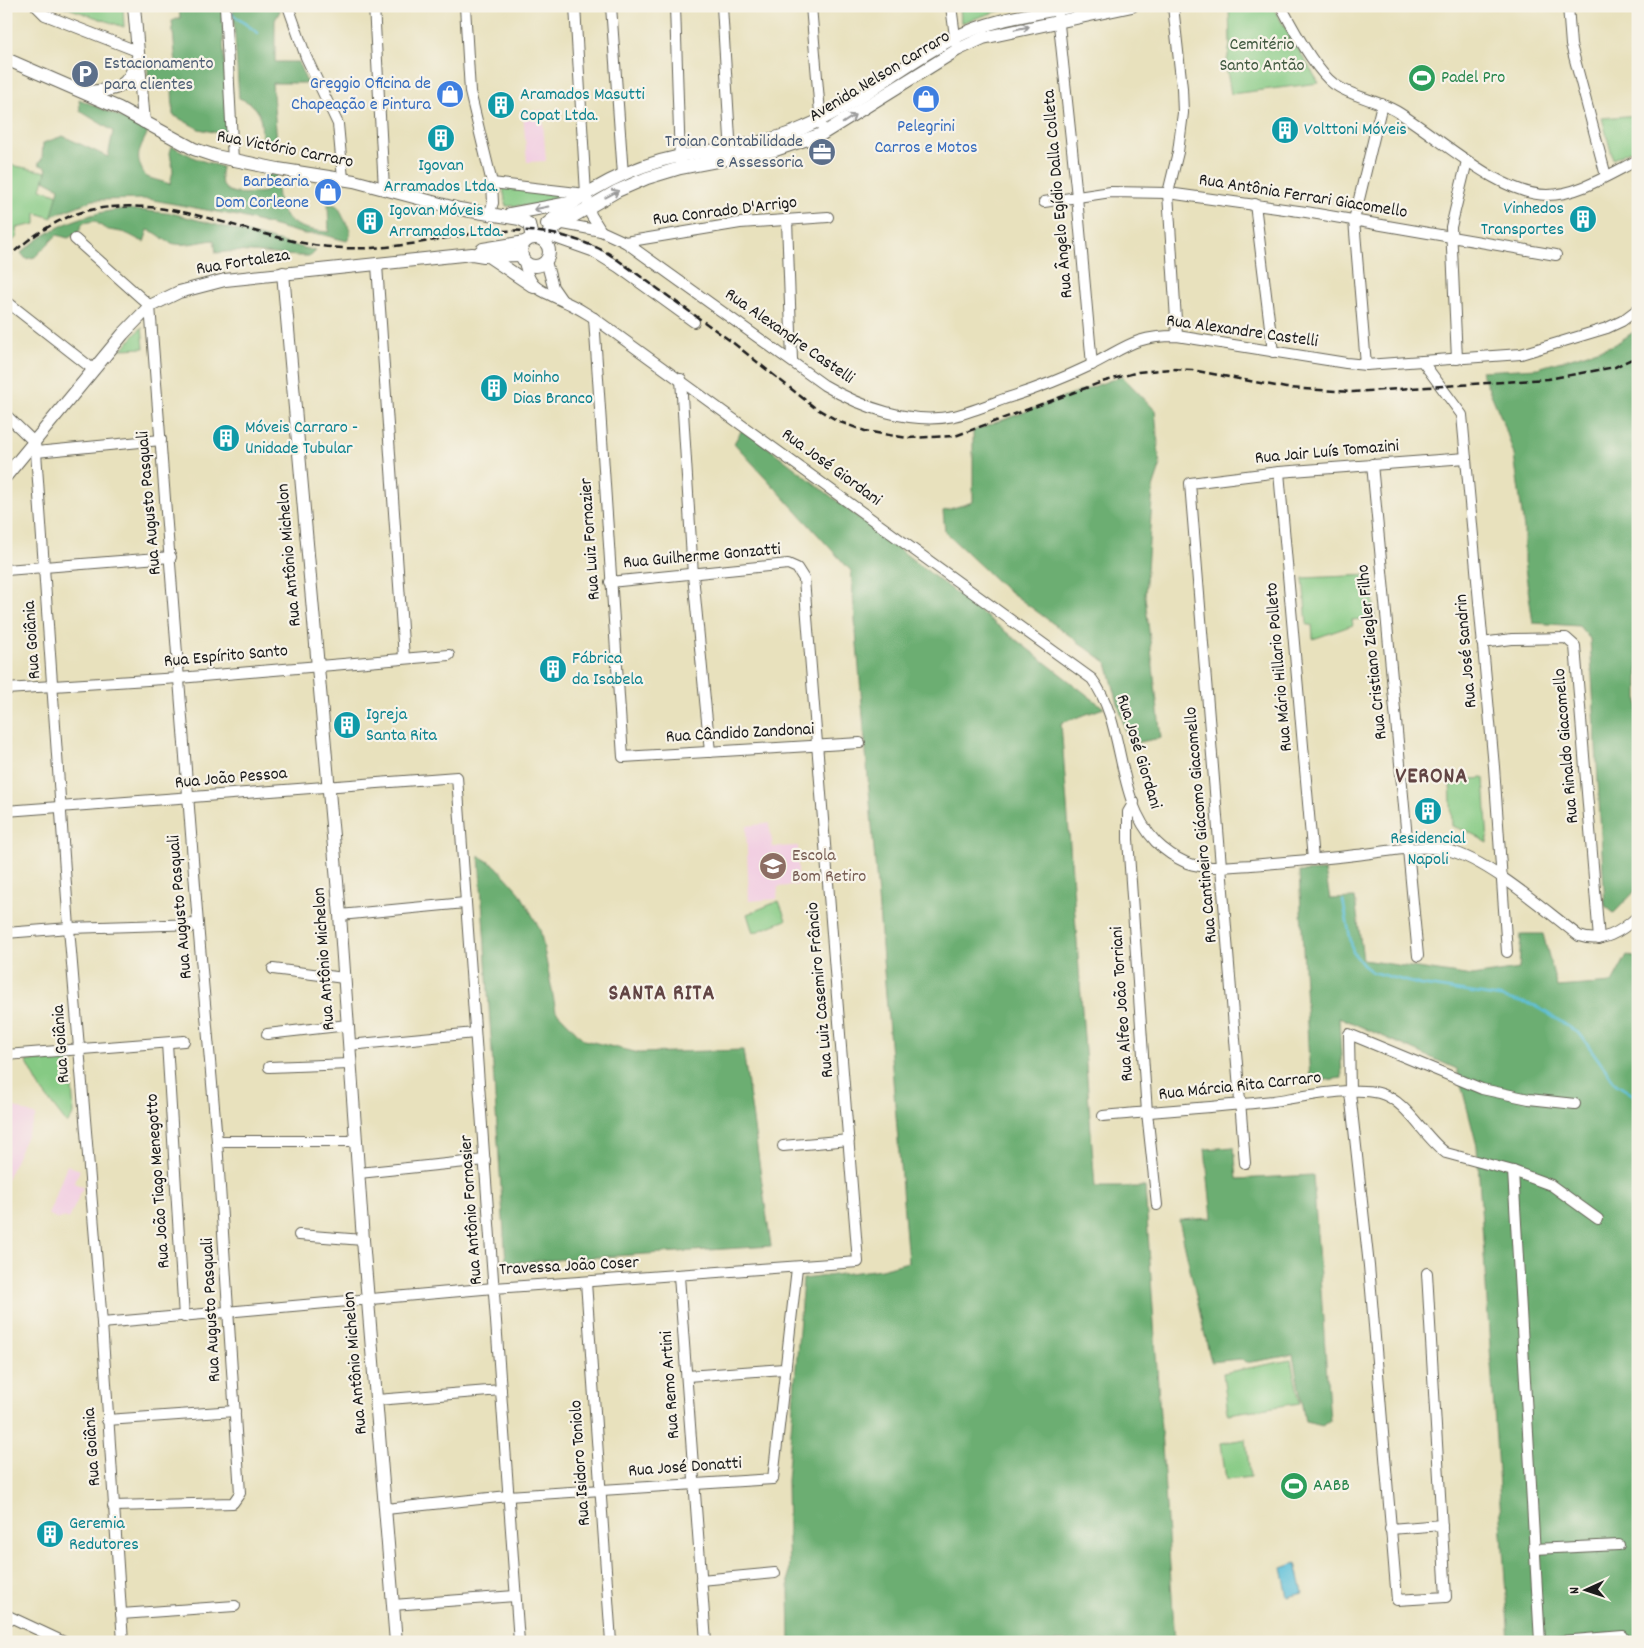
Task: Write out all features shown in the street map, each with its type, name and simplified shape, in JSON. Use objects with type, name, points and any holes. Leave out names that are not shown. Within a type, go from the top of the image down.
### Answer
[{"type":"main road","points":[[134,6],[144,122]]},
{"type":"main road","name":"Avenida Nelson Carraro","points":[[1058,15],[1074,6]]},
{"type":"main road","name":"Avenida Nelson Carraro","points":[[533,244],[556,222],[623,175],[680,162],[796,144],[822,134],[892,83],[955,44],[983,38],[1001,27],[1058,15],[1132,6]]},
{"type":"main road","points":[[82,92],[109,91],[120,86],[129,79],[137,53]]},
{"type":"main road","name":"Rua Victório Carraro","points":[[6,59],[82,92],[194,149],[233,161],[343,179],[459,209],[520,218],[529,224],[533,244]]},
{"type":"main road","name":"Avenida Nelson Carraro","points":[[731,153],[791,133],[892,83]]},
{"type":"main road","name":"Avenida Nelson Carraro","points":[[584,201],[647,178],[680,162]]},
{"type":"main road","points":[[506,215],[584,201]]},
{"type":"main road","points":[[533,244],[549,248],[546,261],[534,266],[533,244]]},
{"type":"main road","name":"Rua Fortaleza","points":[[6,476],[35,448],[94,370],[150,306],[179,292],[206,284],[283,273],[483,255],[483,250],[533,244]]},
{"type":"main road","points":[[483,255],[534,287]]},
{"type":"main road","name":"Rua Antônio Michelon","points":[[283,273],[327,787],[340,915],[363,1240],[396,1642]]},
{"type":"street","points":[[36,6],[45,15],[137,53]]},
{"type":"street","points":[[225,6],[233,161]]},
{"type":"street","points":[[288,6],[306,56],[338,124],[343,179]]},
{"type":"street","points":[[374,6],[384,189]]},
{"type":"street","points":[[465,6],[470,92],[492,183],[494,203],[489,214]]},
{"type":"street","points":[[575,6],[584,201],[601,231]]},
{"type":"street","points":[[611,6],[623,175]]},
{"type":"street","points":[[675,6],[680,162]]},
{"type":"street","points":[[722,6],[731,153]]},
{"type":"street","points":[[811,6],[822,134]]},
{"type":"street","points":[[952,6],[955,44]]},
{"type":"street","points":[[1173,6],[1183,113],[1178,152],[1168,194],[1177,336]]},
{"type":"street","points":[[1281,6],[1327,78],[1342,89],[1382,104],[1412,122],[1467,161],[1506,183],[1537,194],[1566,192],[1606,176],[1638,160]]},
{"type":"street","points":[[1568,6],[1571,45],[1606,176]]},
{"type":"street","name":"Rua Ângelo Egídio Dalla Colleta","points":[[1058,15],[1078,197],[1092,365]]},
{"type":"street","points":[[1366,364],[1354,220],[1382,104]]},
{"type":"street","points":[[1457,359],[1451,226],[1467,161]]},
{"type":"street","points":[[492,183],[584,201]]},
{"type":"street","name":"Rua Antônia Ferrari Giacomello","points":[[1044,202],[1111,192],[1168,194],[1255,204],[1556,255]]},
{"type":"street","points":[[1255,204],[1273,352]]},
{"type":"street","name":"Rua Conrado D'Arrigo","points":[[625,242],[740,223],[828,216]]},
{"type":"street","points":[[787,220],[792,360]]},
{"type":"street","name":"Rua Alexandre Castelli","points":[[556,222],[601,231],[625,242],[792,360],[824,385],[862,405],[925,418],[954,416],[1039,387],[1092,365],[1132,342],[1157,336],[1177,336],[1273,352],[1366,364],[1422,361],[1534,350],[1607,328],[1638,309]]},
{"type":"street","points":[[75,239],[150,306]]},
{"type":"street","points":[[534,287],[529,281],[533,244],[592,251],[618,267],[694,322]]},
{"type":"street","name":"Rua José Giordani","points":[[546,261],[553,288],[563,300]]},
{"type":"street","points":[[377,265],[404,658]]},
{"type":"street","name":"Rua José Giordani","points":[[534,287],[547,295],[563,300],[594,318],[681,379],[1092,679],[1109,706],[1134,802],[1143,823],[1156,841],[1171,855],[1189,863],[1221,867],[1313,860],[1409,849],[1448,851],[1501,876],[1579,936],[1587,939],[1599,939]]},
{"type":"street","points":[[6,301],[94,370]]},
{"type":"street","name":"Rua Augusto Pasquali","points":[[113,1506],[233,1503],[240,1493],[230,1313],[217,1141],[198,924],[171,557],[150,306]]},
{"type":"street","name":"Rua Luiz Fornazier","points":[[594,318],[623,757]]},
{"type":"street","name":"Rua José Sandrin","points":[[1422,361],[1460,410],[1466,458],[1507,952]]},
{"type":"street","points":[[681,379],[693,575],[710,752]]},
{"type":"street","points":[[6,415],[35,448],[161,440]]},
{"type":"street","name":"Rua Goiânia","points":[[35,448],[69,928],[102,1323],[122,1642]]},
{"type":"street","name":"Rua Jair Luís Tomazini","points":[[1190,483],[1279,472],[1466,458]]},
{"type":"street","name":"Rua Cristiano Ziegler Filho","points":[[1372,464],[1418,956]]},
{"type":"street","name":"Rua Mário Hillario Polleto","points":[[1279,472],[1313,860]]},
{"type":"street","name":"Rua Cantineiro Giácomo Giacomello","points":[[1190,483],[1245,1164]]},
{"type":"street","points":[[6,570],[171,557]]},
{"type":"street","name":"Rua Guilherme Gonzatti","points":[[610,582],[788,564],[797,568]]},
{"type":"street","name":"Rua Luiz Casemiro Frâncio","points":[[797,568],[804,579],[858,1262]]},
{"type":"street","name":"Rua Rinaldo Giacomello","points":[[1482,643],[1512,639],[1566,638],[1575,646],[1599,939]]},
{"type":"street","name":"Rua Espírito Santo","points":[[6,689],[179,678],[449,655]]},
{"type":"street","name":"Rua Cândido Zandonai","points":[[623,757],[860,743]]},
{"type":"street","name":"Rua João Pessoa","points":[[6,811],[189,799],[457,777]]},
{"type":"street","name":"Rua Antônio Fornasier","points":[[457,777],[519,1642]]},
{"type":"street","name":"Rua Alfeo João Torriani","points":[[1134,802],[1128,812],[1128,839],[1147,1112],[1157,1205]]},
{"type":"street","points":[[340,915],[465,903]]},
{"type":"street","points":[[1599,939],[1613,935],[1638,916]]},
{"type":"street","points":[[6,933],[69,928],[198,924]]},
{"type":"street","points":[[273,969],[344,978]]},
{"type":"street","points":[[267,1034],[348,1024]]},
{"type":"street","points":[[349,1045],[475,1033]]},
{"type":"street","points":[[1427,1273],[1446,1597],[1397,1600],[1369,1266],[1350,1092],[1349,1034],[1495,1093],[1575,1104]]},
{"type":"street","points":[[6,1056],[184,1041]]},
{"type":"street","name":"Rua João Tiago Menegotto","points":[[167,1043],[184,1317]]},
{"type":"street","points":[[269,1067],[350,1064]]},
{"type":"street","name":"Rua Márcia Rita Carraro","points":[[1103,1116],[1350,1092],[1378,1092],[1390,1097],[1446,1153],[1513,1170],[1551,1185],[1598,1219]]},
{"type":"street","points":[[783,1146],[849,1140]]},
{"type":"street","points":[[217,1141],[356,1141]]},
{"type":"street","points":[[359,1173],[485,1160]]},
{"type":"street","points":[[1513,1170],[1540,1642]]},
{"type":"street","points":[[299,1235],[363,1240]]},
{"type":"street","name":"Travessa João Coser","points":[[102,1323],[494,1288],[797,1268],[858,1262]]},
{"type":"street","name":"Rua José Donatti","points":[[386,1509],[508,1496],[774,1479],[784,1369],[797,1268]]},
{"type":"street","name":"Rua Remo Artini","points":[[680,1276],[700,1580],[706,1642]]},
{"type":"street","name":"Rua Isidoro Toniolo","points":[[586,1282],[611,1642]]},
{"type":"street","points":[[687,1376],[784,1369]]},
{"type":"street","points":[[377,1400],[501,1390]]},
{"type":"street","points":[[107,1420],[235,1411]]},
{"type":"street","points":[[1390,1528],[1442,1525]]},
{"type":"street","points":[[1534,1549],[1619,1545]]},
{"type":"street","points":[[700,1580],[775,1573]]},
{"type":"street","points":[[393,1605],[515,1596]]},
{"type":"street","points":[[121,1614],[235,1606]]},
{"type":"street","points":[[6,1615],[64,1642]]},
{"type":"street","points":[[1549,1642],[1623,1636]]},
{"type":"shaded area","points":[[542,110],[546,161],[527,162],[523,112]]},
{"type":"shaded area","name":"Escola Bom Retiro","points":[[769,823],[773,847],[798,846],[798,885],[778,887],[777,899],[749,901],[746,826]]},
{"type":"shaded area","points":[[6,1103],[36,1116],[6,1181]]},
{"type":"shaded area","points":[[67,1165],[80,1170],[74,1183],[83,1187],[69,1219],[63,1217],[58,1219],[48,1215]]},
{"type":"green space","points":[[62,6],[123,6],[124,27]]},
{"type":"green space","points":[[179,6],[222,6],[227,135],[199,129],[173,115],[172,86],[148,77],[148,66],[176,64],[172,21],[180,18]]},
{"type":"green space","points":[[233,6],[278,6],[280,11],[275,20],[275,62],[298,62],[307,83],[272,83],[277,141],[262,140],[259,114],[247,101],[239,98]]},
{"type":"green space","points":[[960,6],[1014,6],[961,23]]},
{"type":"green space","name":"Cemitério Santo Antão","points":[[1229,6],[1272,6],[1319,83],[1231,94],[1226,66],[1230,45]]},
{"type":"green space","points":[[79,99],[116,115],[148,132],[139,154],[140,164],[146,177],[170,184],[173,171],[170,153],[172,146],[197,159],[222,167],[221,177],[223,185],[227,190],[233,192],[265,192],[266,171],[276,173],[278,197],[284,214],[289,220],[311,230],[329,232],[328,204],[335,205],[339,208],[350,229],[349,238],[347,241],[320,234],[304,234],[238,216],[148,199],[93,200],[52,216],[59,188],[44,180],[47,168],[38,164],[42,159],[43,143],[63,136],[108,157],[113,131],[80,111]]},
{"type":"green space","points":[[1638,115],[1638,147],[1613,159],[1602,118]]},
{"type":"green space","points":[[6,164],[46,172],[41,189],[59,195],[52,218],[36,213],[36,224],[16,228],[17,237],[6,248]]},
{"type":"green space","points":[[503,188],[566,194],[545,205],[506,206]]},
{"type":"green space","points":[[127,209],[175,214],[316,251],[311,256],[252,252],[216,253],[214,240],[174,244],[148,230],[144,242],[124,233],[107,230],[95,221],[83,223],[78,233],[68,238],[57,235],[35,257],[26,259],[21,253],[45,235],[70,222],[98,213]]},
{"type":"green space","points":[[142,327],[144,348],[122,349]]},
{"type":"green space","points":[[1638,329],[1638,888],[1614,913],[1605,906],[1590,639],[1579,626],[1533,623],[1524,562],[1524,529],[1514,455],[1504,424],[1481,371],[1538,368],[1614,345]]},
{"type":"green space","points":[[1122,376],[1155,410],[1160,467],[1153,488],[1145,596],[1161,738],[1129,744],[1107,663],[1002,586],[945,532],[943,511],[973,502],[973,431]]},
{"type":"green space","points":[[743,428],[1104,708],[1061,723],[1095,1187],[1145,1187],[1175,1642],[790,1642],[787,1481],[803,1279],[881,1269],[908,1262],[851,571],[734,443]]},
{"type":"green space","points":[[1371,575],[1375,618],[1352,620],[1353,625],[1313,639],[1312,625],[1307,625],[1303,578]]},
{"type":"green space","points":[[1484,778],[1488,843],[1469,832],[1452,826],[1450,781]]},
{"type":"green space","points":[[479,856],[496,866],[520,893],[540,929],[556,1011],[584,1040],[639,1053],[743,1050],[771,1246],[506,1263]]},
{"type":"green space","points":[[1325,871],[1330,899],[1355,898],[1363,960],[1472,976],[1519,969],[1521,934],[1543,934],[1557,987],[1612,983],[1627,955],[1638,958],[1638,1642],[1509,1642],[1477,1146],[1457,1069],[1339,1017],[1342,1078],[1310,1082],[1299,872]]},
{"type":"green space","points":[[779,901],[786,920],[753,933],[747,914]]},
{"type":"green space","points":[[70,1059],[74,1114],[67,1124],[42,1091],[26,1061]]},
{"type":"green space","points":[[1234,1147],[1237,1179],[1313,1175],[1330,1421],[1323,1426],[1305,1422],[1293,1355],[1245,1363],[1241,1359],[1211,1362],[1179,1220],[1212,1218],[1205,1149]]},
{"type":"green space","points":[[1291,1360],[1300,1403],[1228,1414],[1223,1373]]},
{"type":"green space","points":[[1246,1439],[1250,1477],[1226,1480],[1221,1443]]},
{"type":"water","points":[[1296,1563],[1303,1593],[1288,1597],[1282,1568]]},
{"type":"waterway","points":[[229,12],[258,33]]},
{"type":"waterway","points":[[1343,901],[1353,952],[1363,965],[1372,972],[1421,985],[1500,997],[1536,1006],[1580,1034],[1616,1084],[1638,1098]]},
{"type":"railway","points":[[6,259],[38,233],[75,214],[102,208],[134,206],[165,209],[195,215],[283,239],[312,245],[343,248],[378,248],[507,231],[539,232],[572,239],[608,253],[732,342],[814,407],[840,422],[865,431],[907,438],[955,436],[1102,382],[1138,372],[1171,369],[1192,370],[1286,388],[1353,392],[1548,379],[1615,367],[1638,356]]},
{"type":"place","name":"Estacionamento para clientes","points":[[85,74]]},
{"type":"place","name":"Padel Pro","points":[[1422,78]]},
{"type":"place","name":"Greggio Oficina de Chapeação e Pintura","points":[[450,94]]},
{"type":"place","name":"Pelegrini Carros e Motos","points":[[926,99]]},
{"type":"place","name":"Aramados Masutti Copat Ltda.","points":[[501,105]]},
{"type":"place","name":"Volttoni Móveis","points":[[1285,130]]},
{"type":"place","name":"Igovan Arramados Ltda.","points":[[441,138]]},
{"type":"place","name":"Troian Contabilidade e Assessoria","points":[[822,152]]},
{"type":"place","name":"Barbearia Dom Corleone","points":[[328,192]]},
{"type":"place","name":"Vinhedos Transportes","points":[[1583,219]]},
{"type":"place","name":"Igovan Móveis Arramados Ltda.","points":[[370,221]]},
{"type":"place","name":"Moinho Dias Branco","points":[[494,388]]},
{"type":"place","name":"Móveis Carraro - Unidade Tubular","points":[[226,438]]},
{"type":"place","name":"Fábrica da Isabela","points":[[553,669]]},
{"type":"place","name":"Igreja Santa Rita","points":[[347,725]]},
{"type":"place","name":"Residencial Napoli","points":[[1428,811]]},
{"type":"place","name":"Escola Bom Retiro","points":[[773,866]]},
{"type":"place","name":"AABB","points":[[1294,1486]]},
{"type":"place","name":"Geremia Redutores","points":[[50,1534]]},
{"type":"district","name":"VERONA","points":[[1432,777]]},
{"type":"district","name":"SANTA RITA","points":[[662,994]]}]
